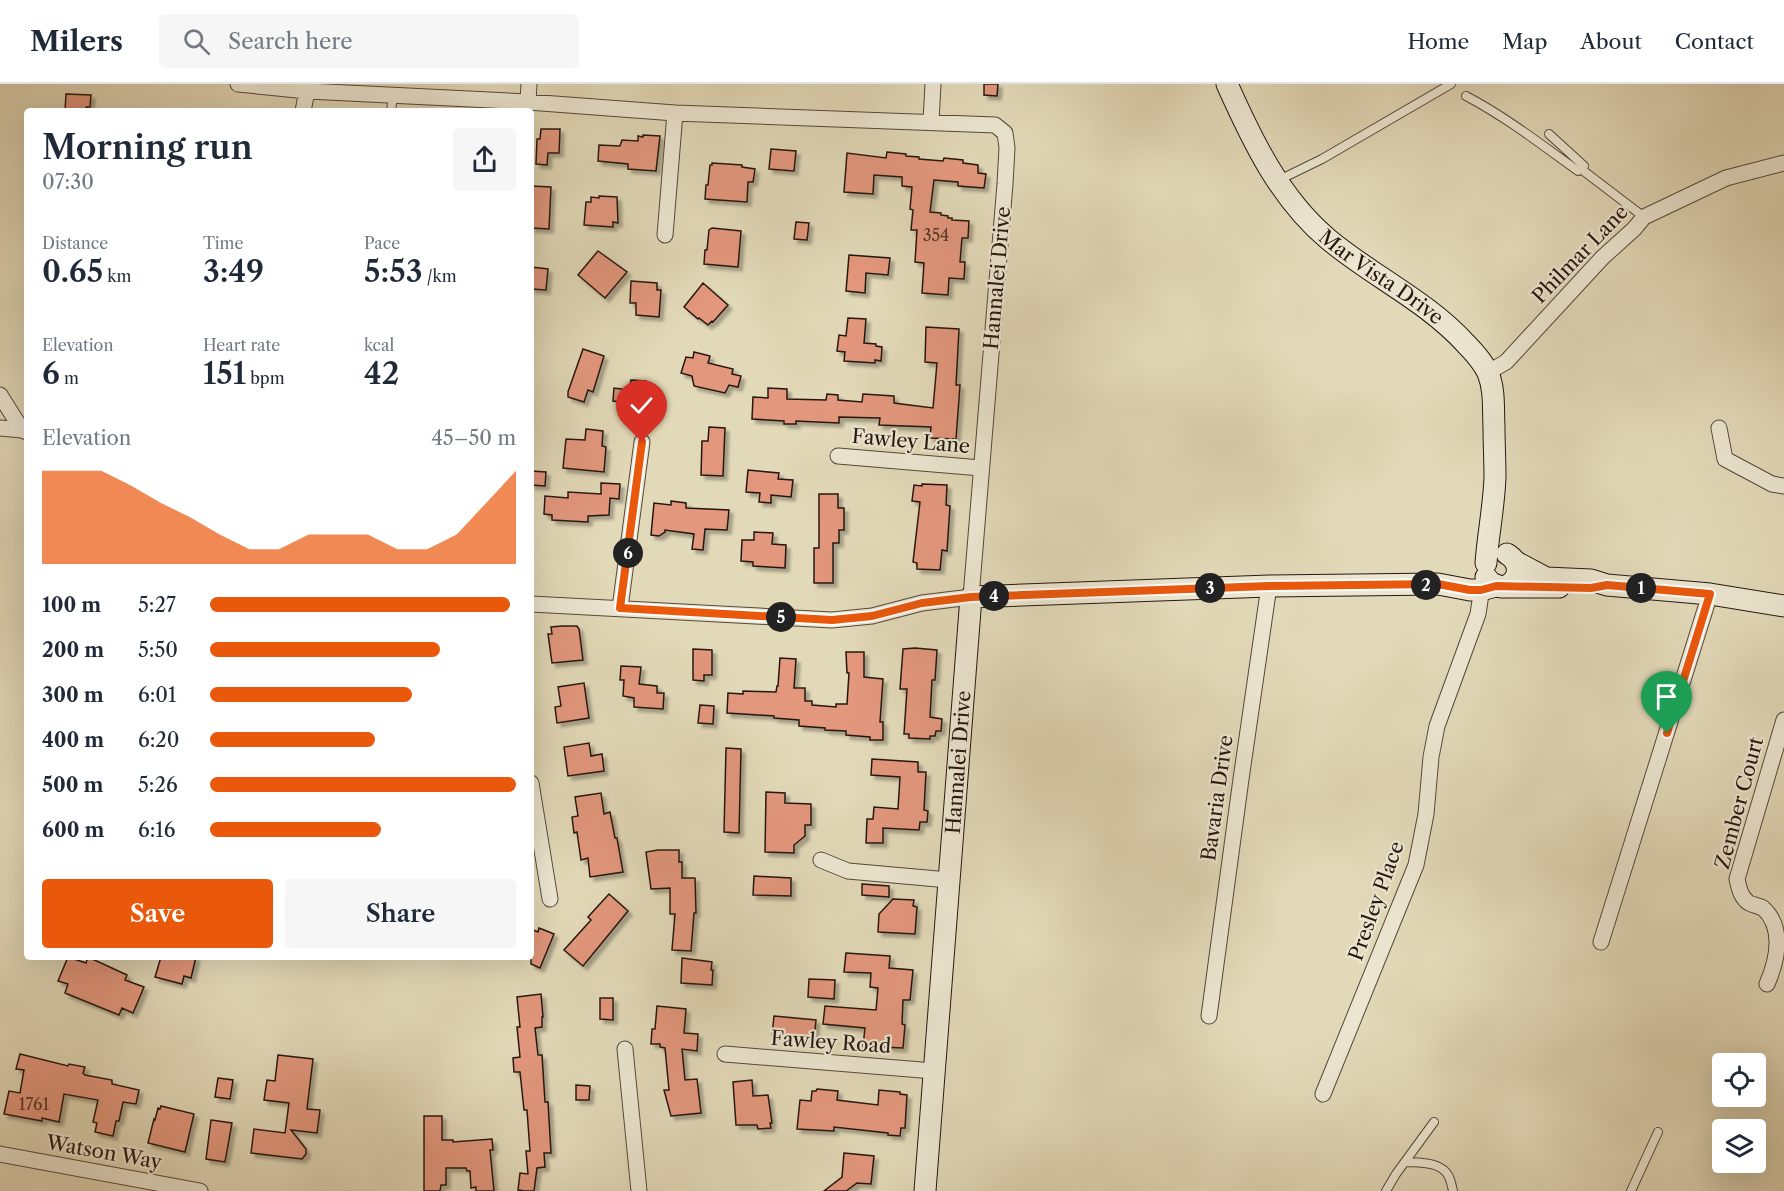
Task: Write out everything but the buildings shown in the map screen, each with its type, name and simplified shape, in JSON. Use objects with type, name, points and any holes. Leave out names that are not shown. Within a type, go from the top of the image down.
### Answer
[{"type":"main road","name":"Mar Vista Drive","points":[[1227,84],[1253,140],[1298,209],[1318,231],[1412,297],[1458,335],[1476,354],[1487,373],[1492,388],[1495,479],[1491,579]]},
{"type":"main road","name":"Mar Vista Drive","points":[[1495,479],[1504,534],[1514,559]]},
{"type":"main road","points":[[1491,579],[1493,555],[1504,553],[1546,578],[1591,580],[1607,585],[1710,594],[1784,606]]},
{"type":"main road","points":[[1491,579],[1515,580],[1518,569],[1514,559]]},
{"type":"main road","points":[[971,597],[1269,586],[1438,584],[1478,576],[1591,588],[1607,585]]},
{"type":"main road","name":"Hannalei Drive","points":[[924,1191],[971,597]]},
{"type":"street","name":"Hannalei Drive","points":[[238,84],[392,103],[487,105],[528,102],[675,113],[995,125],[1005,133],[1005,184],[971,597]]},
{"type":"street","points":[[528,102],[529,84]]},
{"type":"street","points":[[931,122],[933,84]]},
{"type":"street","points":[[304,108],[307,91]]},
{"type":"street","points":[[665,235],[675,113]]},
{"type":"street","name":"Philmar Lane","points":[[1487,373],[1506,362],[1603,257],[1644,217],[1726,178],[1784,163]]},
{"type":"street","points":[[0,395],[24,430]]},
{"type":"street","points":[[0,428],[24,431]]},
{"type":"street","points":[[1719,428],[1725,459],[1772,484],[1784,486]]},
{"type":"street","points":[[620,608],[642,442]]},
{"type":"street","name":"Fawley Lane","points":[[838,456],[981,468]]},
{"type":"street","name":"Presley Place","points":[[1323,1094],[1416,865],[1426,814],[1431,757],[1437,726],[1478,615],[1489,599],[1491,579]]},
{"type":"street","name":"Bavaria Drive","points":[[1209,1016],[1240,779],[1269,586]]},
{"type":"street","points":[[1601,942],[1710,594]]},
{"type":"street","points":[[534,604],[832,620],[872,616],[922,603],[971,597]]},
{"type":"street","name":"Zember Court","points":[[1767,984],[1780,954],[1781,931],[1777,922],[1763,908],[1748,903],[1741,894],[1737,879],[1784,720]]},
{"type":"street","points":[[534,804],[550,899]]},
{"type":"street","points":[[821,860],[848,871],[949,880]]},
{"type":"street","points":[[625,1049],[639,1191]]},
{"type":"street","name":"Fawley Road","points":[[725,1054],[934,1071]]},
{"type":"street","name":"Watson Way","points":[[0,1155],[200,1191]]},
{"type":"lane","points":[[1278,180],[1322,159],[1451,84]]},
{"type":"lane","points":[[1466,96],[1539,142],[1578,171],[1581,169],[1644,217]]},
{"type":"lane","points":[[1549,134],[1584,166],[1581,169]]},
{"type":"lane","points":[[1386,1191],[1434,1122]]},
{"type":"lane","points":[[1631,1191],[1658,1132]]},
{"type":"lane","points":[[1405,1162],[1438,1166],[1449,1176],[1453,1191]]},
{"type":"route","points":[[642,442],[620,608],[832,620],[872,616],[922,603],[971,597],[1269,586],[1438,584],[1481,590],[1496,586],[1591,588],[1607,585],[1710,594],[1667,733]]}]
